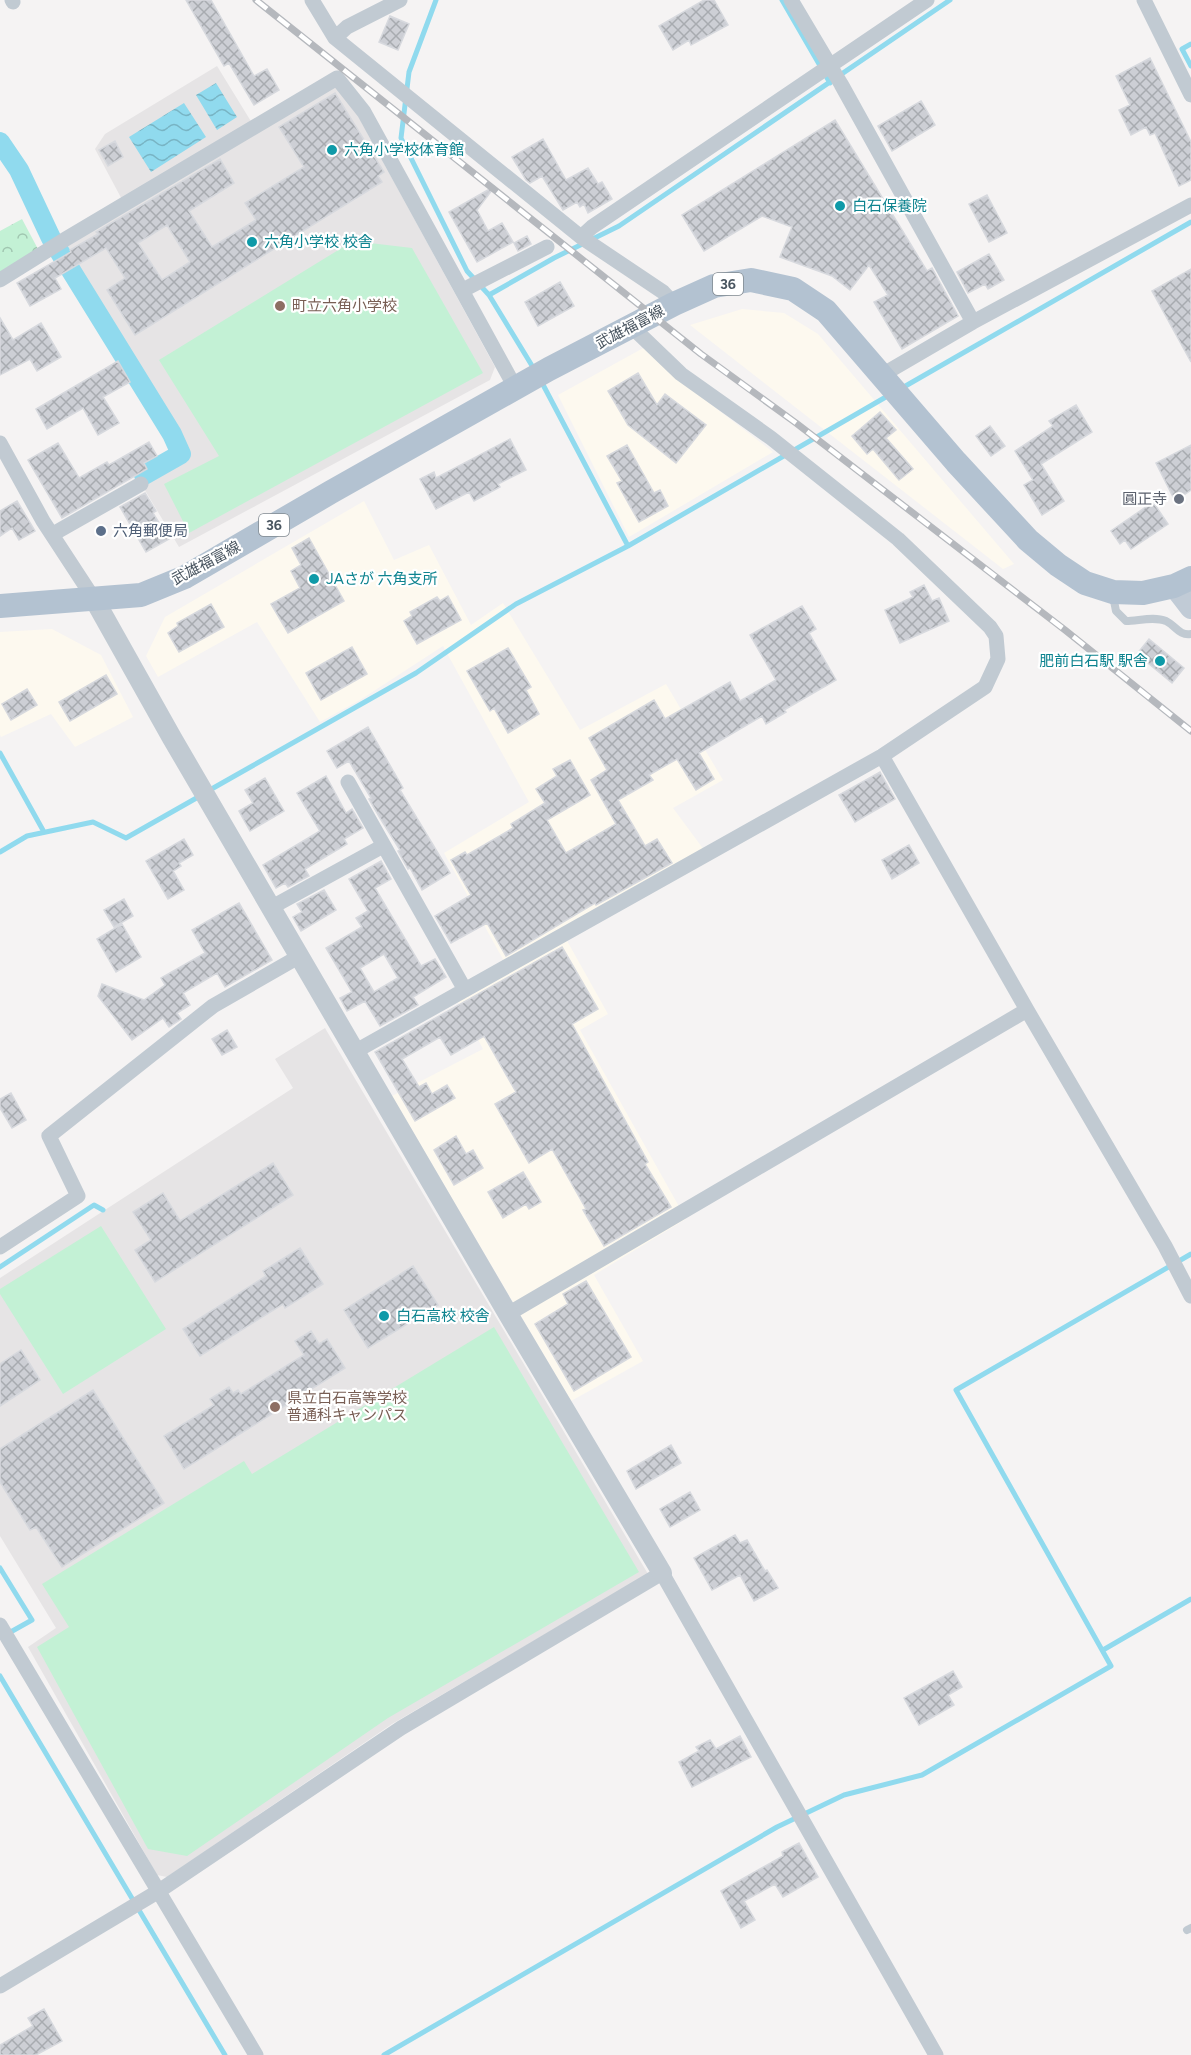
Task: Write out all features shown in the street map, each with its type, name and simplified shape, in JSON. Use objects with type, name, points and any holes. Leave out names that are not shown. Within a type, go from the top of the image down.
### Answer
[{"type":"main road","name":"武雄福富線","points":[[0,606],[141,595],[185,577],[531,380],[674,304],[714,286],[751,280],[793,289],[826,311],[956,462],[1028,540],[1058,565],[1085,583],[1113,592],[1143,593],[1183,582]]},
{"type":"main road","points":[[1183,582],[1191,608]]},
{"type":"street","points":[[312,0],[335,38],[588,241],[663,292],[674,304]]},
{"type":"street","points":[[335,38],[347,27],[400,0]]},
{"type":"street","points":[[791,0],[829,72],[973,322]]},
{"type":"street","points":[[588,241],[592,226],[829,72],[927,0]]},
{"type":"street","points":[[1144,0],[1191,95]]},
{"type":"street","points":[[0,280],[338,78],[364,112],[466,289],[531,380]]},
{"type":"street","points":[[890,385],[973,322],[1191,205]]},
{"type":"street","points":[[466,289],[548,246]]},
{"type":"street","points":[[356,1051],[882,756],[985,687],[998,659],[996,636],[990,627],[898,539],[771,438],[681,374],[632,327]]},
{"type":"street","points":[[0,443],[43,521],[94,599],[508,1314],[662,1573],[936,2055]]},
{"type":"street","points":[[53,534],[141,484]]},
{"type":"street","points":[[882,756],[1191,1296]]},
{"type":"street","points":[[348,782],[465,990]]},
{"type":"street","points":[[272,907],[383,846]]},
{"type":"street","points":[[0,1247],[78,1196],[49,1136],[213,1006],[300,956]]},
{"type":"street","points":[[508,1314],[1027,1010]]},
{"type":"street","points":[[0,1986],[123,1914],[401,1728],[662,1573]]},
{"type":"street","points":[[0,1625],[152,1895],[256,2055]]},
{"type":"lane","points":[[1113,592],[1116,611],[1126,621],[1156,619],[1166,621],[1180,633],[1191,634]]},
{"type":"shaded area","name":"町立六角小学校","points":[[217,66],[257,131],[335,86],[357,114],[495,367],[490,380],[179,547],[140,482],[185,454],[176,433],[62,246],[126,207],[95,149],[105,134]]},
{"type":"shaded area","points":[[742,309],[784,313],[818,334],[1014,564],[1003,569],[690,325]]},
{"type":"shaded area","points":[[647,346],[675,377],[773,452],[629,537],[558,395]]},
{"type":"shaded area","points":[[364,501],[394,560],[429,545],[471,625],[503,603],[580,730],[666,684],[723,780],[673,808],[710,858],[566,939],[608,1014],[580,1030],[686,1219],[594,1275],[643,1361],[571,1401],[392,1096],[483,1049],[457,1000],[509,970],[444,853],[529,802],[443,646],[360,700],[320,722],[257,622],[158,677],[146,656],[165,617]]},
{"type":"shaded area","points":[[52,629],[101,655],[133,717],[75,747],[51,714],[1,737],[0,735],[0,632]]},
{"type":"shaded area","name":"県立白石高等学校 普通科キャンパス","points":[[325,1028],[648,1574],[392,1724],[167,1877],[157,1875],[28,1647],[56,1628],[0,1536],[0,1278],[293,1088],[275,1059]]},
{"type":"green space","points":[[22,219],[39,251],[0,273],[0,231]]},
{"type":"green space","points":[[353,241],[412,248],[483,373],[189,533],[164,484],[219,456],[159,360]]},
{"type":"green space","points":[[101,1226],[166,1329],[63,1394],[0,1294],[0,1289]]},
{"type":"green space","points":[[494,1327],[639,1572],[388,1718],[187,1856],[148,1849],[37,1647],[69,1627],[42,1584],[244,1461],[252,1474]]},
{"type":"water","points":[[216,83],[237,117],[217,130],[196,95]]},
{"type":"water","points":[[184,103],[206,137],[151,172],[129,137]]},
{"type":"building","points":[[186,0],[211,0],[254,76],[267,69],[279,90],[254,105],[229,63],[224,66]]},
{"type":"building","points":[[704,0],[714,0],[728,25],[691,45],[689,40],[673,50],[659,26]]},
{"type":"building","points":[[390,16],[409,24],[398,50],[379,42]]},
{"type":"building","points":[[1150,58],[1191,142],[1191,180],[1179,186],[1155,133],[1150,135],[1146,127],[1131,135],[1119,110],[1130,105],[1116,76]]},
{"type":"building","points":[[335,93],[384,172],[378,176],[382,182],[135,335],[107,290],[125,278],[106,248],[55,278],[61,289],[30,306],[17,283],[71,252],[70,250],[98,234],[96,232],[220,159],[234,183],[189,211],[212,247],[256,220],[245,203],[304,167],[279,127]],"holes":[[[167,225],[190,262],[162,280],[138,243]]]},
{"type":"building","points":[[921,101],[935,125],[892,151],[878,126]]},
{"type":"building","name":"白石保養院","points":[[835,120],[927,271],[932,268],[958,316],[902,349],[874,302],[888,295],[869,265],[850,290],[832,276],[780,257],[792,227],[762,216],[704,251],[682,215]]},
{"type":"building","points":[[543,139],[566,180],[588,168],[598,184],[602,182],[612,199],[588,213],[584,204],[580,207],[577,202],[563,210],[542,176],[530,183],[526,180],[512,157]]},
{"type":"building","points":[[115,141],[123,157],[108,166],[99,150]]},
{"type":"building","points":[[495,186],[477,210],[488,231],[502,223],[513,242],[477,262],[449,212]]},
{"type":"building","points":[[987,195],[1007,233],[989,242],[969,204]]},
{"type":"building","points":[[527,236],[531,244],[518,251],[514,243]]},
{"type":"building","points":[[989,254],[1004,280],[988,289],[985,284],[968,293],[957,272]]},
{"type":"building","points":[[1191,269],[1191,362],[1152,291]]},
{"type":"building","points":[[560,282],[574,306],[538,326],[525,302]]},
{"type":"building","points":[[0,318],[13,340],[41,323],[61,357],[37,371],[30,359],[0,375]]},
{"type":"building","points":[[118,361],[130,382],[103,397],[119,423],[98,435],[83,408],[47,429],[36,409]]},
{"type":"building","points":[[638,373],[657,405],[665,394],[706,425],[676,463],[628,425],[608,391]]},
{"type":"building","points":[[1076,405],[1092,432],[1041,464],[1064,501],[1042,515],[1024,485],[1033,480],[1015,451],[1053,426],[1049,421]]},
{"type":"building","points":[[880,412],[896,430],[886,438],[913,469],[899,480],[873,449],[867,454],[852,436]]},
{"type":"building","points":[[990,426],[1005,446],[991,456],[976,436]]},
{"type":"building","points":[[510,439],[526,470],[498,484],[500,487],[474,501],[469,492],[436,509],[420,479],[434,472],[436,478]]},
{"type":"building","points":[[149,442],[157,456],[144,463],[147,469],[62,518],[28,460],[58,443],[79,478],[107,462],[109,465]]},
{"type":"building","points":[[627,445],[654,493],[660,490],[668,506],[639,522],[617,483],[622,481],[607,456]]},
{"type":"building","points":[[1191,445],[1191,490],[1175,501],[1156,463]]},
{"type":"building","points":[[145,493],[156,511],[153,513],[169,539],[146,552],[120,507]]},
{"type":"building","points":[[17,501],[35,531],[19,540],[12,528],[0,536],[0,511]]},
{"type":"building","points":[[1153,502],[1168,524],[1131,549],[1125,540],[1120,544],[1111,531]]},
{"type":"building","name":"JAさが 六角支所","points":[[309,538],[344,601],[288,633],[271,604],[300,588],[291,571],[301,565],[292,548]]},
{"type":"building","points":[[924,585],[932,601],[939,598],[949,621],[900,643],[885,610],[913,597],[910,592]]},
{"type":"building","points":[[448,596],[461,620],[417,644],[404,621],[412,616],[410,612],[437,597],[440,601]]},
{"type":"building","points":[[211,604],[224,627],[179,652],[168,633],[178,626],[177,623]]},
{"type":"building","points":[[802,606],[816,629],[809,633],[836,680],[784,710],[786,712],[766,724],[762,716],[699,753],[714,779],[696,790],[677,759],[649,775],[653,780],[618,800],[645,846],[657,839],[672,863],[596,905],[595,903],[506,956],[487,923],[451,943],[435,916],[471,895],[451,860],[465,852],[467,855],[513,828],[511,824],[545,803],[536,789],[557,776],[553,769],[570,760],[590,795],[547,820],[566,853],[616,824],[591,780],[607,770],[589,738],[654,700],[665,719],[730,682],[740,701],[776,680],[750,635]]},
{"type":"building","name":"肥前白石駅 駅舎","points":[[1149,639],[1184,668],[1172,683],[1137,654]]},
{"type":"building","points":[[352,647],[367,674],[321,700],[306,673]]},
{"type":"building","points":[[508,648],[531,687],[526,690],[539,714],[508,733],[494,708],[490,711],[467,671]]},
{"type":"building","points":[[106,675],[117,694],[70,721],[59,702]]},
{"type":"building","points":[[27,689],[37,705],[11,720],[2,704]]},
{"type":"building","points":[[368,727],[403,788],[400,790],[450,873],[422,890],[410,868],[408,869],[398,851],[400,850],[349,761],[337,768],[327,751]]},
{"type":"building","points":[[880,772],[895,799],[855,822],[839,795]]},
{"type":"building","points":[[326,776],[346,813],[352,809],[363,828],[344,839],[347,844],[305,869],[309,876],[288,887],[285,883],[276,888],[263,865],[320,831],[297,793]]},
{"type":"building","points":[[265,778],[284,811],[250,831],[239,811],[253,803],[245,790]]},
{"type":"building","points":[[184,839],[193,855],[179,863],[181,866],[173,871],[184,890],[168,899],[146,861]]},
{"type":"building","points":[[909,845],[919,863],[892,879],[882,860]]},
{"type":"building","points":[[381,861],[391,879],[375,888],[421,966],[435,959],[446,977],[413,997],[418,1005],[380,1026],[365,1001],[347,1011],[340,998],[352,992],[326,948],[362,927],[356,918],[368,911],[349,879]],"holes":[[[384,954],[398,978],[374,992],[360,968]]]},
{"type":"building","points":[[324,890],[336,910],[301,931],[293,917],[302,912],[297,904]]},
{"type":"building","points":[[124,899],[133,916],[114,927],[104,910]]},
{"type":"building","points":[[239,903],[272,960],[225,987],[217,973],[183,993],[190,1005],[177,1013],[181,1019],[169,1027],[163,1018],[132,1040],[98,996],[102,984],[144,1000],[165,985],[161,978],[205,953],[192,930]]},
{"type":"building","points":[[122,924],[141,957],[116,972],[97,939]]},
{"type":"building","points":[[562,947],[598,1009],[572,1024],[648,1162],[645,1164],[671,1207],[604,1246],[552,1149],[529,1163],[495,1104],[516,1092],[484,1036],[451,1055],[440,1037],[402,1059],[419,1087],[426,1083],[432,1094],[447,1085],[455,1098],[415,1121],[375,1052]]},
{"type":"building","points":[[227,1030],[237,1047],[222,1055],[212,1039]]},
{"type":"building","points":[[11,1093],[26,1120],[12,1128],[0,1108],[0,1099]]},
{"type":"building","points":[[456,1136],[466,1154],[473,1150],[483,1168],[454,1185],[434,1150]]},
{"type":"building","points":[[273,1163],[293,1195],[155,1282],[135,1250],[151,1240],[133,1212],[163,1193],[180,1221]]},
{"type":"building","points":[[523,1172],[541,1202],[529,1209],[526,1204],[503,1218],[488,1192]]},
{"type":"building","points":[[300,1248],[323,1284],[285,1308],[283,1304],[200,1356],[183,1329],[266,1276],[263,1271]]},
{"type":"building","points":[[413,1266],[438,1305],[368,1348],[344,1310]]},
{"type":"building","points":[[586,1281],[631,1357],[574,1391],[535,1324],[568,1304],[563,1294]]},
{"type":"building","points":[[311,1331],[319,1344],[327,1339],[345,1368],[184,1469],[164,1436],[214,1405],[210,1399],[229,1387],[233,1393],[238,1390],[241,1394],[304,1355],[295,1341]]},
{"type":"building","points":[[21,1350],[40,1380],[0,1406],[0,1364]]},
{"type":"building","points":[[93,1390],[164,1503],[62,1567],[36,1527],[30,1530],[0,1482],[0,1449]]},
{"type":"building","points":[[671,1445],[681,1463],[636,1489],[627,1471]]},
{"type":"building","points":[[690,1492],[700,1510],[670,1527],[660,1509]]},
{"type":"building","points":[[735,1535],[740,1543],[747,1540],[778,1588],[754,1601],[740,1575],[712,1590],[694,1558]]},
{"type":"building","points":[[953,1671],[962,1687],[948,1695],[954,1705],[919,1725],[904,1698]]},
{"type":"building","points":[[740,1736],[751,1757],[692,1787],[679,1762],[699,1751],[696,1747],[710,1740],[716,1749]]},
{"type":"building","points":[[799,1843],[818,1877],[783,1897],[775,1884],[744,1901],[755,1920],[741,1928],[721,1891],[783,1856],[782,1852]]},
{"type":"building","points":[[44,2009],[62,2041],[36,2055],[0,2055],[0,2045],[33,2026],[28,2018]]},
{"type":"waterway","points":[[436,0],[409,72],[401,138],[467,271],[489,295],[534,369]]},
{"type":"waterway","points":[[782,0],[830,83]]},
{"type":"waterway","points":[[489,295],[554,258],[619,226],[950,0]]},
{"type":"waterway","points":[[1191,44],[1182,49],[1191,66]]},
{"type":"waterway","points":[[0,142],[19,170],[51,238],[172,434],[181,454],[144,475]]},
{"type":"waterway","points":[[902,388],[1191,222]]},
{"type":"waterway","points":[[208,791],[416,673],[516,604],[628,546],[540,379]]},
{"type":"waterway","points":[[628,546],[891,394]]},
{"type":"waterway","points":[[0,753],[44,832]]},
{"type":"waterway","points":[[0,852],[27,836],[93,822],[126,838],[200,796]]},
{"type":"waterway","points":[[0,1267],[94,1205],[103,1210]]},
{"type":"waterway","points":[[384,2055],[777,1827],[844,1795],[922,1775],[1111,1666],[956,1390],[1191,1254]]},
{"type":"waterway","points":[[0,1568],[32,1620],[7,1634]]},
{"type":"waterway","points":[[1103,1650],[1191,1599]]},
{"type":"waterway","points":[[0,1676],[225,2055]]},
{"type":"railway","points":[[256,0],[701,354],[796,423],[1065,630],[1191,731]]},
{"type":"place","name":"六角小学校体育館","points":[[332,150]]},
{"type":"place","name":"白石保養院","points":[[840,206]]},
{"type":"place","name":"六角小学校 校舎","points":[[252,242]]},
{"type":"place","name":"町立六角小学校","points":[[280,306]]},
{"type":"place","name":"圓正寺","points":[[1179,499]]},
{"type":"place","name":"六角郵便局","points":[[101,531]]},
{"type":"place","name":"JAさが 六角支所","points":[[314,579]]},
{"type":"place","name":"肥前白石駅 駅舎","points":[[1160,661]]},
{"type":"place","name":"白石高校 校舎","points":[[384,1316]]},
{"type":"place","name":"県立白石高等学校 普通科キャンパス","points":[[275,1407]]}]
